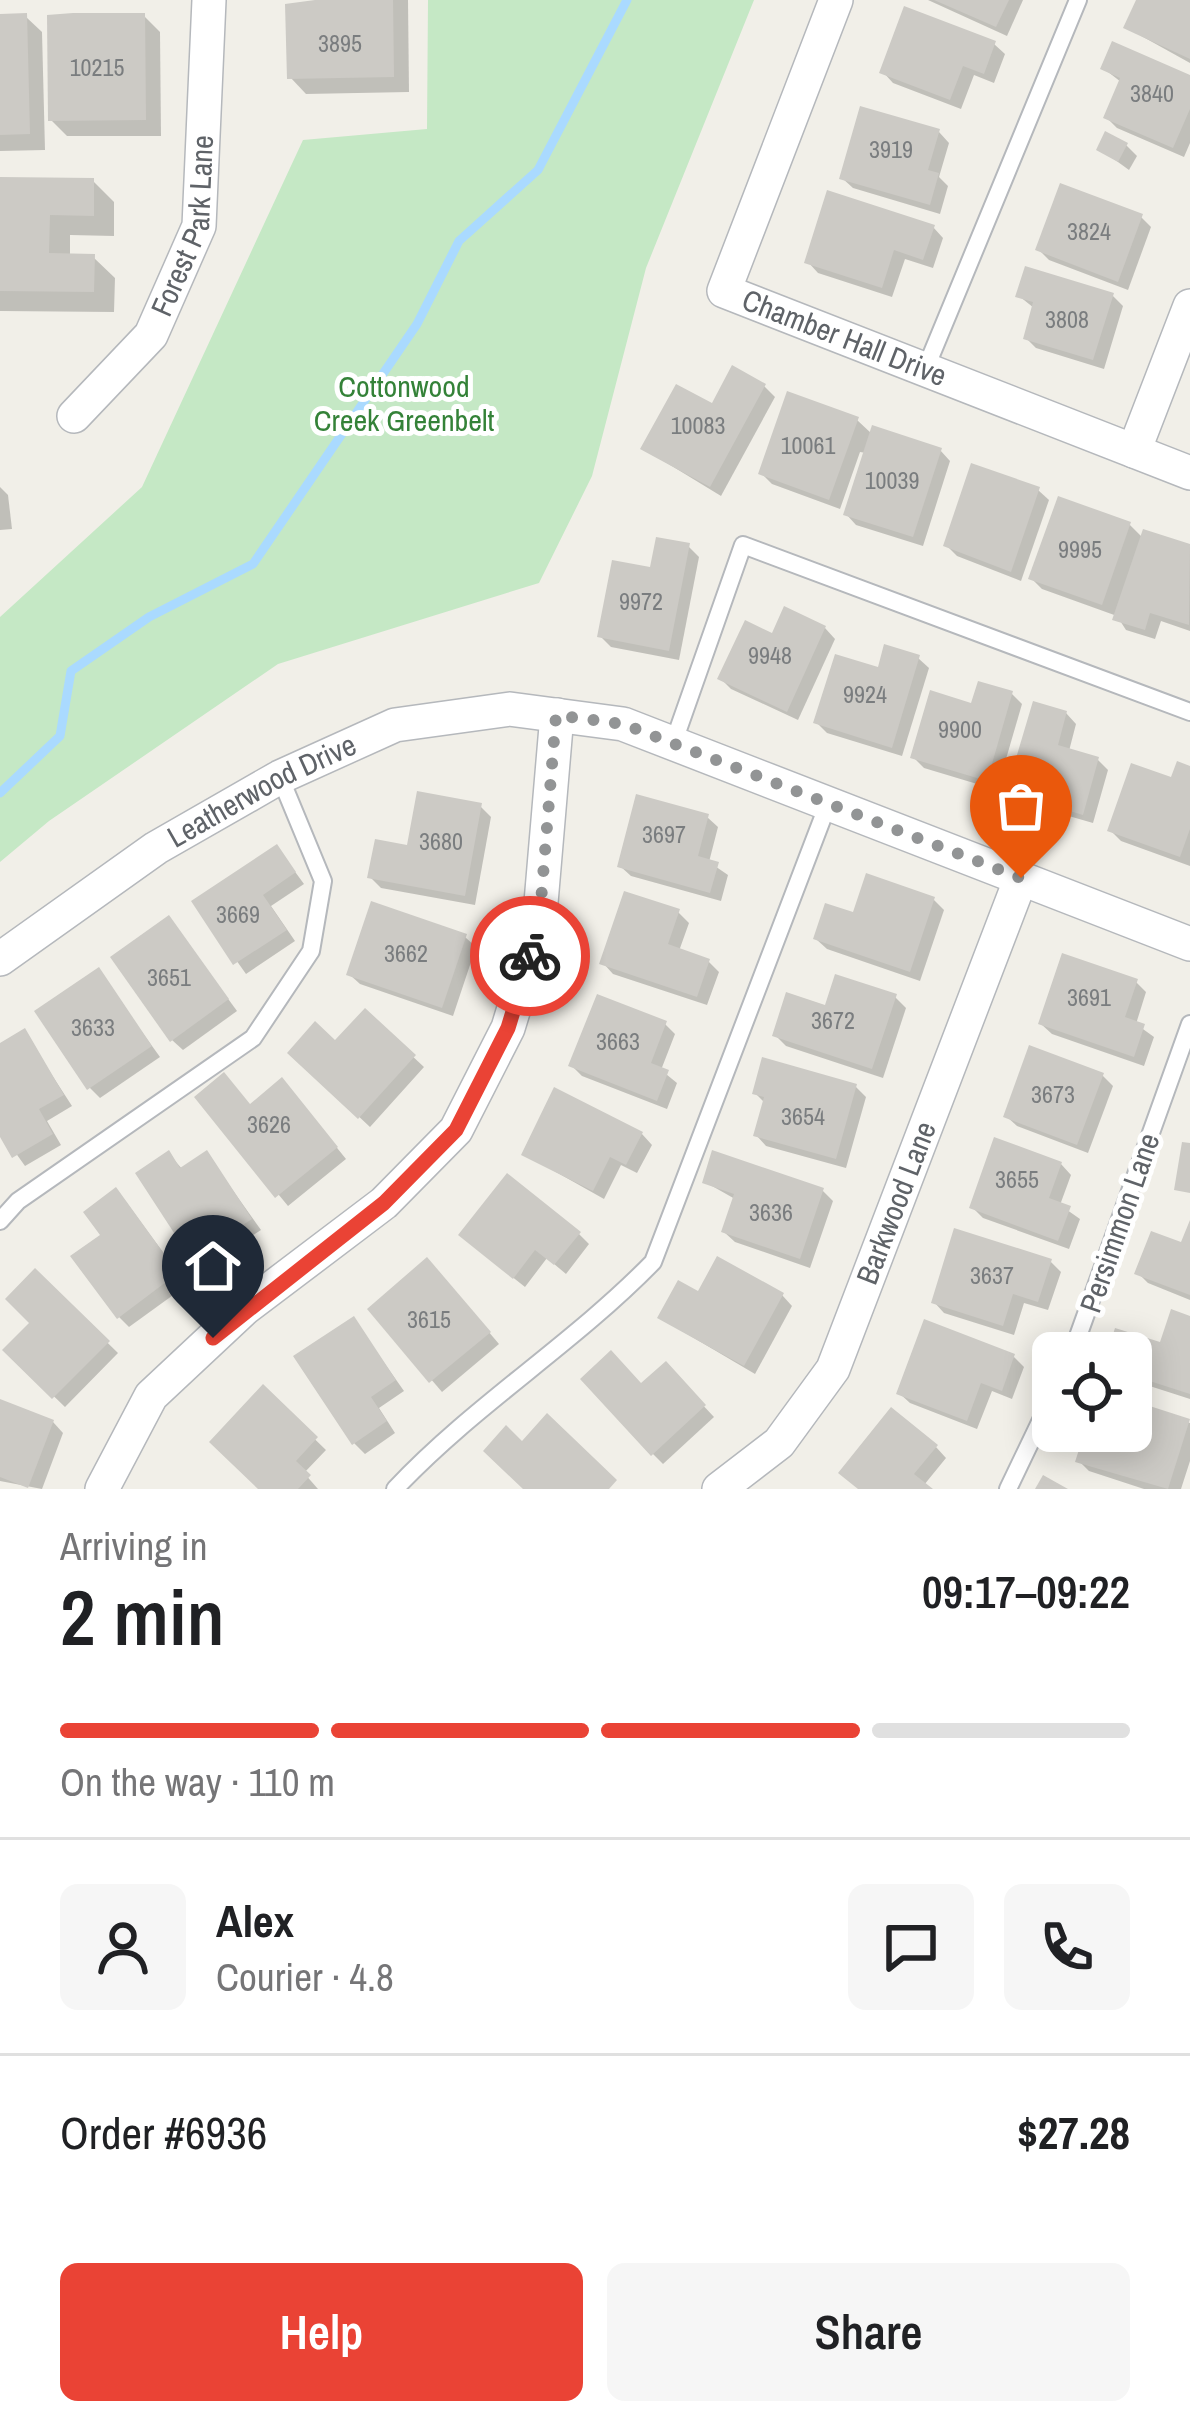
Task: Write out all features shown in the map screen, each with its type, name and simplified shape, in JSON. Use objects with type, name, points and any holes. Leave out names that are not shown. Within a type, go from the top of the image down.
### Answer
[{"type":"street","name":"Forest Park Lane","points":[[74,416],[151,335],[199,226],[209,0]]},
{"type":"street","name":"Chamber Hall Drive","points":[[836,0],[724,291],[1190,473]]},
{"type":"street","points":[[1134,451],[1190,306]]},
{"type":"street","name":"Leatherwood Drive","points":[[0,959],[156,848],[280,777],[395,725],[510,709],[623,724],[1190,944]]},
{"type":"street","points":[[102,1489],[151,1396],[244,1310],[384,1203],[456,1130],[508,1028],[539,926],[556,715]]},
{"type":"street","name":"Barkwood Lane","points":[[719,1489],[779,1444],[833,1369],[1021,878]]},
{"type":"lane","points":[[925,370],[1078,0]]},
{"type":"lane","points":[[673,744],[742,545],[1190,712]]},
{"type":"lane","points":[[0,1221],[18,1201],[253,1038],[311,951],[323,881],[280,777]]},
{"type":"lane","points":[[395,1489],[449,1432],[600,1316],[652,1262],[829,804]]},
{"type":"lane","name":"Persimmon Lane","points":[[1080,1332],[1190,1024]]},
{"type":"lane","points":[[1008,1489],[1032,1439]]},
{"type":"green space","name":"Cottonwood Creek Greenbelt","points":[[428,0],[754,0],[646,268],[592,476],[539,583],[278,664],[49,821],[0,862],[0,617],[142,487],[303,140],[427,129]]},
{"type":"building","points":[[393,0],[394,77],[287,79],[285,4]]},
{"type":"building","points":[[934,0],[1009,0],[996,27]]},
{"type":"building","points":[[1136,0],[1190,0],[1190,59],[1123,28]]},
{"type":"building","points":[[904,6],[996,41],[984,74],[963,66],[950,100],[879,73]]},
{"type":"building","points":[[27,13],[30,134],[0,135],[0,14]]},
{"type":"building","points":[[145,13],[146,120],[48,121],[47,15]]},
{"type":"building","points":[[1112,41],[1190,75],[1190,109],[1173,148],[1103,118],[1120,78],[1100,69]]},
{"type":"building","points":[[860,106],[940,129],[928,170],[939,173],[930,205],[839,179]]},
{"type":"building","points":[[1105,131],[1128,143],[1118,162],[1096,150]]},
{"type":"building","points":[[0,177],[94,178],[94,216],[50,215],[49,253],[95,254],[94,292],[0,291]]},
{"type":"building","points":[[1060,183],[1143,214],[1118,282],[1035,250]]},
{"type":"building","points":[[827,190],[935,225],[923,260],[894,250],[882,288],[804,263]]},
{"type":"building","points":[[1025,266],[1114,293],[1093,360],[1023,339],[1033,302],[1015,297]]},
{"type":"building","points":[[732,365],[766,384],[710,487],[640,449],[676,384],[712,403]]},
{"type":"building","points":[[787,391],[859,417],[829,500],[758,474]]},
{"type":"building","points":[[872,425],[942,448],[913,537],[843,515]]},
{"type":"building","points":[[971,463],[1040,487],[1011,572],[943,546]]},
{"type":"building","points":[[1058,496],[1131,522],[1102,605],[1028,579]]},
{"type":"building","points":[[1143,529],[1190,544],[1189,625],[1150,613],[1145,630],[1112,620]]},
{"type":"building","points":[[656,537],[690,543],[669,651],[597,637],[612,560],[650,567]]},
{"type":"building","points":[[784,606],[826,626],[787,712],[717,679],[745,620],[772,633]]},
{"type":"building","points":[[884,644],[920,655],[892,748],[813,723],[835,654],[878,667]]},
{"type":"building","points":[[978,681],[1013,691],[987,781],[910,758],[930,690],[971,703]]},
{"type":"building","points":[[1033,701],[1067,711],[1058,745],[1099,757],[1083,815],[1006,792]]},
{"type":"building","points":[[1177,761],[1190,766],[1190,829],[1180,857],[1107,831],[1131,763],[1171,777]]},
{"type":"building","points":[[417,791],[482,803],[465,896],[367,878],[375,839],[407,845]]},
{"type":"building","points":[[636,794],[709,814],[698,856],[719,862],[710,893],[617,867]]},
{"type":"building","points":[[277,844],[296,872],[263,895],[287,930],[233,965],[191,901]]},
{"type":"building","points":[[866,873],[935,897],[910,972],[813,939],[825,903],[853,912]]},
{"type":"building","points":[[624,891],[680,909],[668,944],[710,959],[697,997],[599,964]]},
{"type":"building","points":[[371,901],[467,934],[442,1008],[346,975]]},
{"type":"building","points":[[169,915],[229,999],[170,1042],[110,957]]},
{"type":"building","points":[[1062,953],[1138,979],[1125,1017],[1145,1024],[1134,1057],[1038,1024]]},
{"type":"building","points":[[99,967],[152,1046],[87,1090],[34,1011]]},
{"type":"building","points":[[835,974],[897,994],[872,1069],[772,1036],[786,992],[825,1005]]},
{"type":"building","points":[[597,994],[667,1021],[651,1063],[669,1070],[657,1101],[568,1066]]},
{"type":"building","points":[[365,1008],[416,1055],[358,1119],[287,1053],[315,1021],[335,1040]]},
{"type":"building","points":[[25,1028],[64,1095],[39,1109],[53,1134],[12,1158],[0,1137],[0,1043]]},
{"type":"building","points":[[1029,1045],[1104,1073],[1077,1145],[1003,1117]]},
{"type":"building","points":[[762,1057],[857,1084],[836,1159],[753,1136],[764,1097],[752,1094]]},
{"type":"building","points":[[224,1072],[250,1104],[282,1077],[338,1147],[275,1198],[194,1097]]},
{"type":"building","points":[[554,1087],[643,1132],[626,1165],[610,1157],[593,1191],[521,1155]]},
{"type":"building","points":[[994,1137],[1062,1162],[1049,1198],[1071,1206],[1058,1241],[969,1208]]},
{"type":"building","points":[[1182,1142],[1190,1143],[1190,1193],[1174,1190]]},
{"type":"building","points":[[169,1150],[180,1168],[207,1150],[252,1219],[191,1259],[135,1173]]},
{"type":"building","points":[[712,1150],[824,1188],[800,1259],[721,1232],[734,1194],[702,1183]]},
{"type":"building","points":[[507,1173],[581,1232],[554,1265],[535,1250],[513,1279],[458,1235]]},
{"type":"building","points":[[116,1187],[178,1273],[117,1319],[70,1256],[100,1235],[83,1212]]},
{"type":"building","points":[[1190,1220],[1190,1295],[1134,1274],[1151,1231],[1181,1242]]},
{"type":"building","points":[[954,1228],[1052,1259],[1038,1302],[1013,1294],[1003,1326],[931,1303]]},
{"type":"building","points":[[717,1256],[784,1293],[744,1366],[657,1318],[678,1280],[698,1291]]},
{"type":"building","points":[[427,1257],[491,1332],[429,1383],[367,1309]]},
{"type":"building","points":[[35,1268],[110,1341],[52,1399],[2,1350],[29,1323],[5,1299]]},
{"type":"building","points":[[1171,1309],[1190,1316],[1190,1394],[1152,1382],[1152,1340],[1160,1342]]},
{"type":"building","points":[[354,1316],[396,1380],[371,1397],[387,1421],[352,1445],[293,1356]]},
{"type":"building","points":[[924,1319],[1015,1354],[1002,1391],[981,1383],[967,1421],[896,1394]]},
{"type":"building","points":[[611,1350],[641,1383],[666,1361],[706,1405],[651,1456],[580,1379]]},
{"type":"building","points":[[263,1384],[318,1437],[296,1461],[311,1475],[298,1489],[258,1489],[209,1442]]},
{"type":"building","points":[[0,1399],[54,1420],[28,1488],[0,1477]]},
{"type":"building","points":[[891,1407],[938,1445],[914,1474],[933,1489],[858,1489],[838,1473]]},
{"type":"building","points":[[1152,1407],[1190,1419],[1168,1489],[1075,1462],[1078,1452],[1152,1452]]},
{"type":"building","points":[[547,1413],[617,1480],[609,1489],[523,1489],[483,1451],[506,1425],[522,1441]]},
{"type":"building","points":[[1043,1475],[1068,1489],[1035,1489]]},
{"type":"waterway","points":[[0,793],[60,736],[71,671],[149,617],[253,564],[417,324],[459,241],[538,170],[627,0]]},
{"type":"way so far","points":[[530,956],[539,926],[556,715],[623,724],[1021,878]]},
{"type":"route","points":[[213,1338],[384,1203],[456,1130],[508,1028],[530,956]]}]
